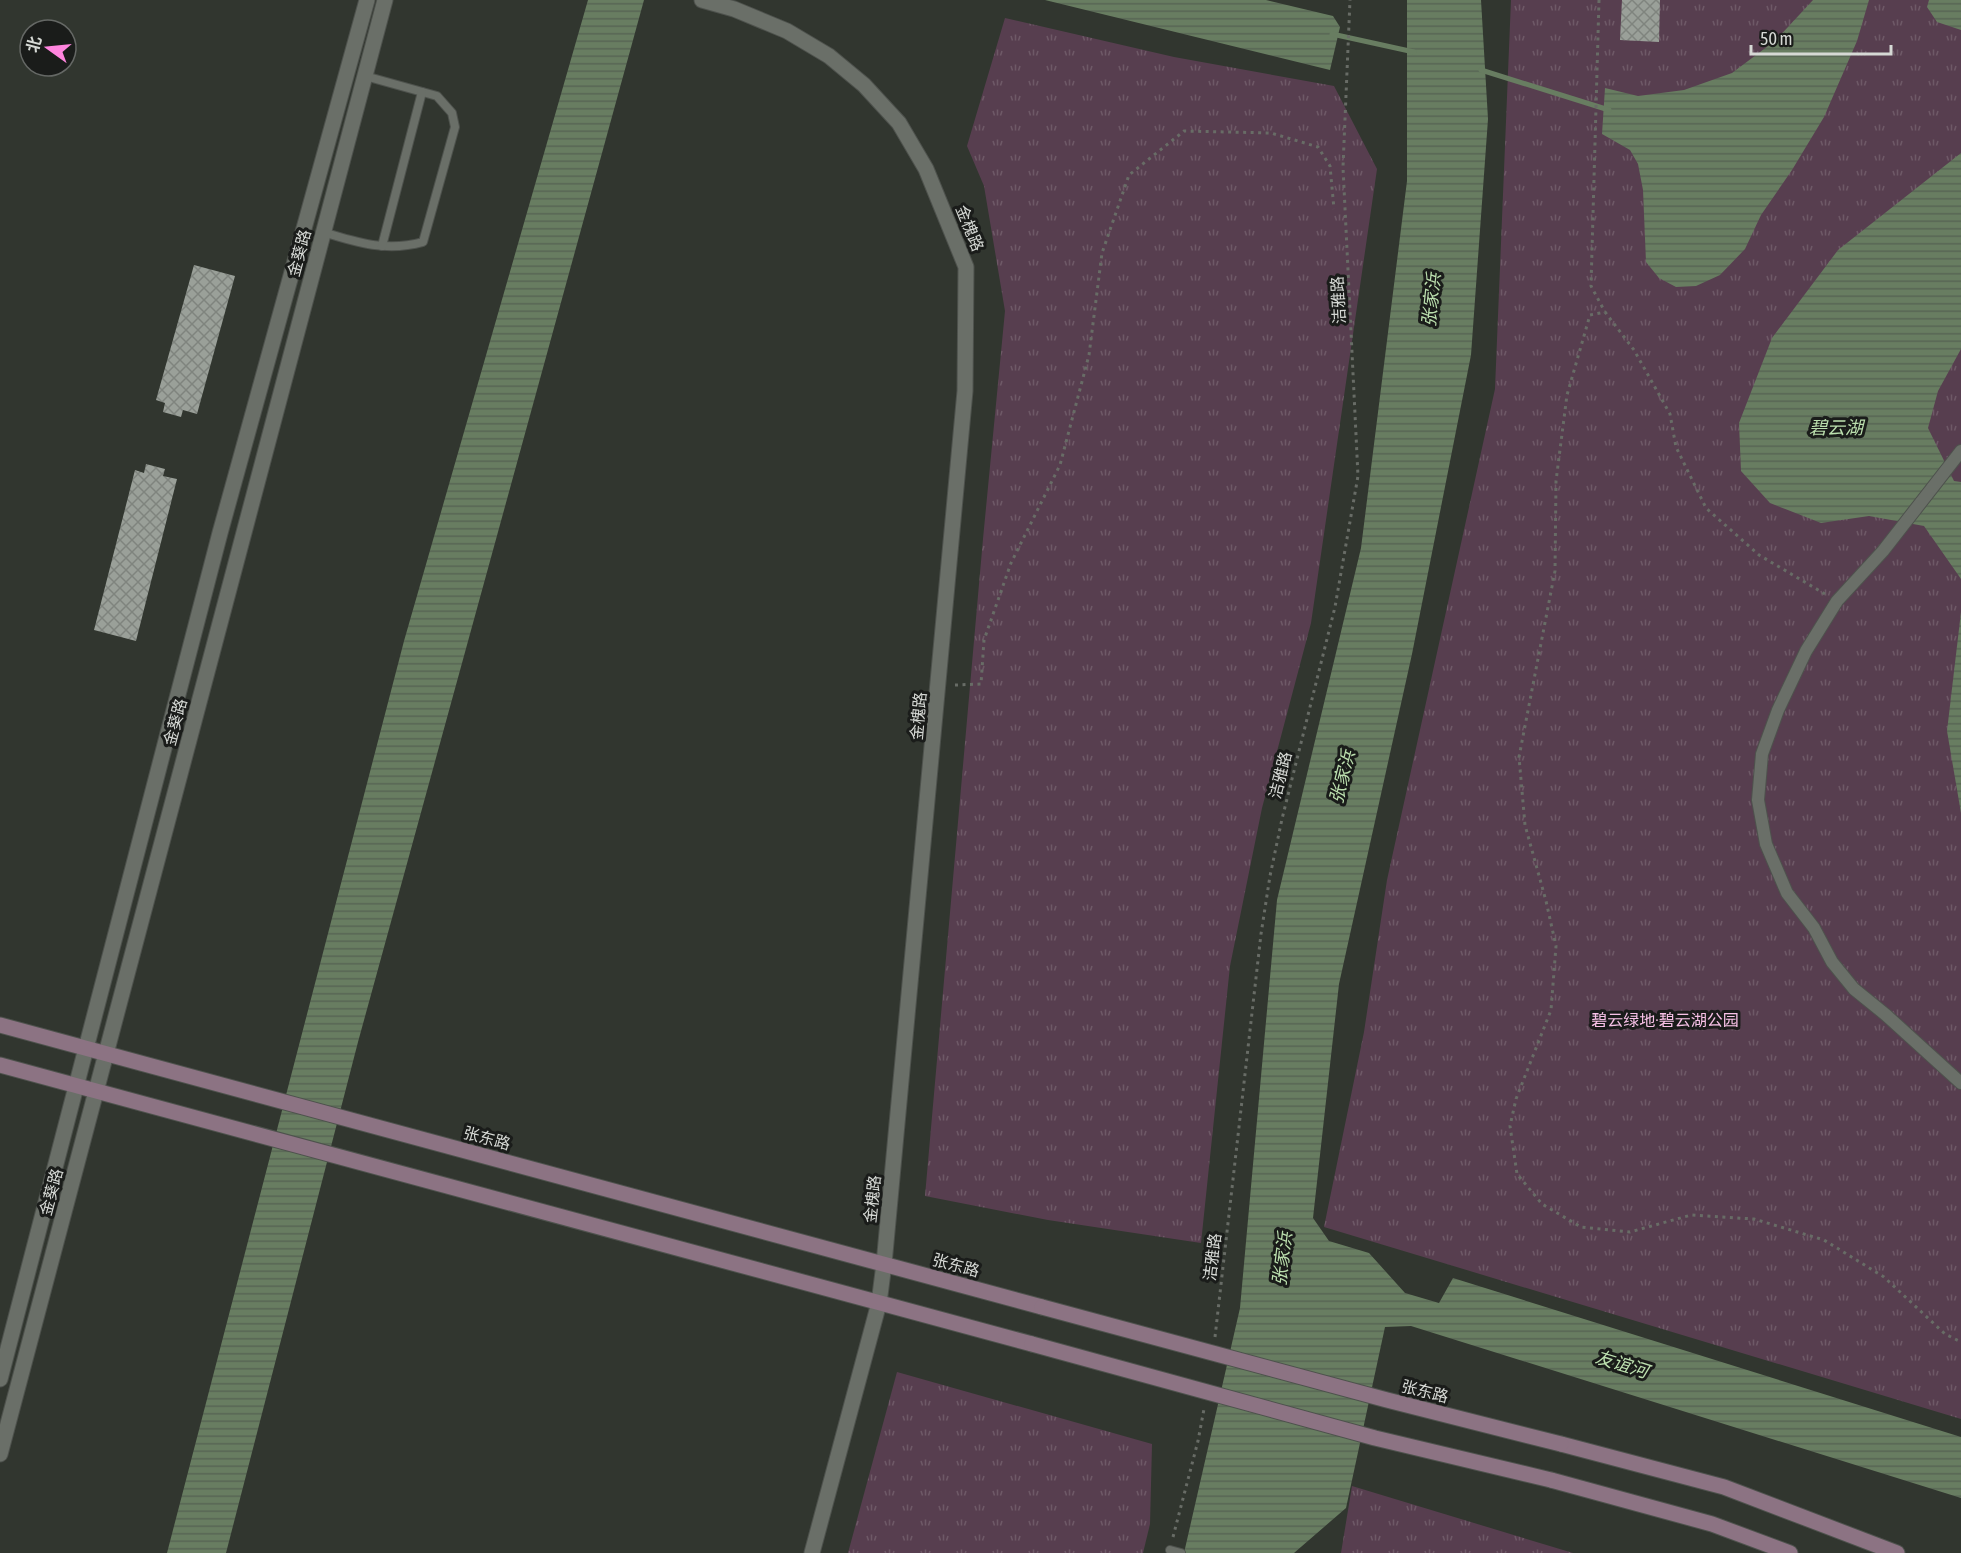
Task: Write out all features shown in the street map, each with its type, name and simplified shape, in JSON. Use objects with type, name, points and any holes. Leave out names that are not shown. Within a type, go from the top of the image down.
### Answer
[{"type":"main road","name":"张东路","points":[[0,1024],[1386,1400],[1724,1486],[1897,1553]]},
{"type":"main road","points":[[0,1065],[1364,1434],[1551,1480],[1712,1524],[1790,1553]]},
{"type":"street","name":"金葵路","points":[[0,1379],[223,522],[367,0]]},
{"type":"street","name":"金葵路","points":[[0,1454],[385,0]]},
{"type":"street","name":"金槐路","points":[[702,0],[734,9],[787,31],[829,56],[864,85],[899,123],[926,169],[966,267],[965,391],[884,1264],[879,1303],[812,1553]]},
{"type":"street","points":[[1961,451],[1883,551],[1837,601],[1806,651],[1778,710],[1762,754],[1758,800],[1766,844],[1787,893],[1814,928],[1832,962],[1854,989],[1961,1083]]},
{"type":"lane","points":[[323,232],[363,244],[382,246],[405,247],[423,242],[455,127],[452,113],[437,96],[365,76]]},
{"type":"lane","points":[[382,246],[422,92]]},
{"type":"lane","points":[[1170,1550],[1181,1553]]},
{"type":"path","name":"洁雅路","points":[[1214,1346],[1270,876],[1335,607],[1358,476],[1343,167],[1350,0]]},
{"type":"path","points":[[1599,0],[1591,286],[1605,312],[1634,350],[1670,414],[1676,447],[1706,508],[1759,555],[1837,601]]},
{"type":"path","points":[[939,685],[981,684],[984,640],[1011,563],[1060,465],[1089,355],[1102,253],[1129,175],[1184,131],[1271,134],[1318,147],[1330,166],[1334,209]]},
{"type":"path","points":[[1605,312],[1590,315],[1567,395],[1556,481],[1555,572],[1519,757],[1525,825],[1556,946],[1551,1010],[1516,1099],[1510,1126],[1517,1174],[1542,1204],[1581,1227],[1630,1232],[1691,1215],[1754,1219],[1824,1240],[1884,1277],[1945,1334],[1961,1341]]},
{"type":"path","points":[[1170,1550],[1198,1441],[1205,1399]]},
{"type":"green space","name":"碧云绿地·碧云湖公园","points":[[1511,0],[1961,0],[1961,1419],[1324,1227],[1364,1032],[1387,880],[1495,389]]},
{"type":"green space","points":[[1005,18],[1174,57],[1334,86],[1377,169],[1311,623],[1262,808],[1230,966],[1201,1243],[1048,1220],[925,1196],[1005,311],[984,186],[967,146]]},
{"type":"green space","points":[[897,1372],[1152,1444],[1150,1524],[1143,1553],[848,1553]]},
{"type":"green space","points":[[1352,1486],[1573,1553],[1341,1553]]},
{"type":"water","points":[[588,0],[644,0],[358,1042],[226,1553],[167,1553],[404,641]]},
{"type":"water","points":[[1045,0],[1266,0],[1333,16],[1340,27],[1330,70]]},
{"type":"water","points":[[1407,0],[1481,0],[1488,119],[1471,355],[1412,654],[1339,984],[1313,1218],[1329,1241],[1369,1253],[1405,1293],[1439,1303],[1453,1278],[1961,1437],[1961,1498],[1411,1326],[1385,1327],[1346,1508],[1294,1553],[1184,1553],[1240,1308],[1277,900],[1361,548],[1407,181]]},
{"type":"water","points":[[1813,0],[1869,0],[1857,41],[1824,117],[1761,215],[1745,249],[1720,275],[1696,286],[1676,287],[1659,278],[1646,262],[1643,190],[1638,164],[1630,150],[1602,134],[1605,88],[1638,96],[1684,90],[1732,73],[1776,40]]},
{"type":"water","points":[[1929,0],[1961,0],[1961,30],[1937,22],[1927,7]]},
{"type":"water","name":"碧云湖","points":[[1961,153],[1961,349],[1938,391],[1928,428],[1954,481],[1961,482],[1961,579],[1924,526],[1869,516],[1821,523],[1770,503],[1741,471],[1739,423],[1772,338],[1838,250]]},
{"type":"water","points":[[1961,612],[1961,813],[1947,731]]},
{"type":"building","points":[[1622,0],[1660,0],[1659,42],[1620,40]]},
{"type":"building","points":[[194,265],[235,276],[197,414],[183,410],[181,417],[163,412],[165,403],[156,400]]},
{"type":"building","points":[[146,464],[165,469],[163,476],[177,479],[136,641],[94,630],[135,470],[144,473]]},
{"type":"waterway","points":[[1332,34],[1414,52]]},
{"type":"waterway","points":[[1481,70],[1609,110]]},
{"type":"water label","name":"张家浜","points":[[1431,300]]},
{"type":"water label","name":"张家浜","points":[[1342,777]]},
{"type":"water label","name":"张家浜","points":[[1282,1259]]},
{"type":"water label","name":"友谊河","points":[[1622,1364]]}]
